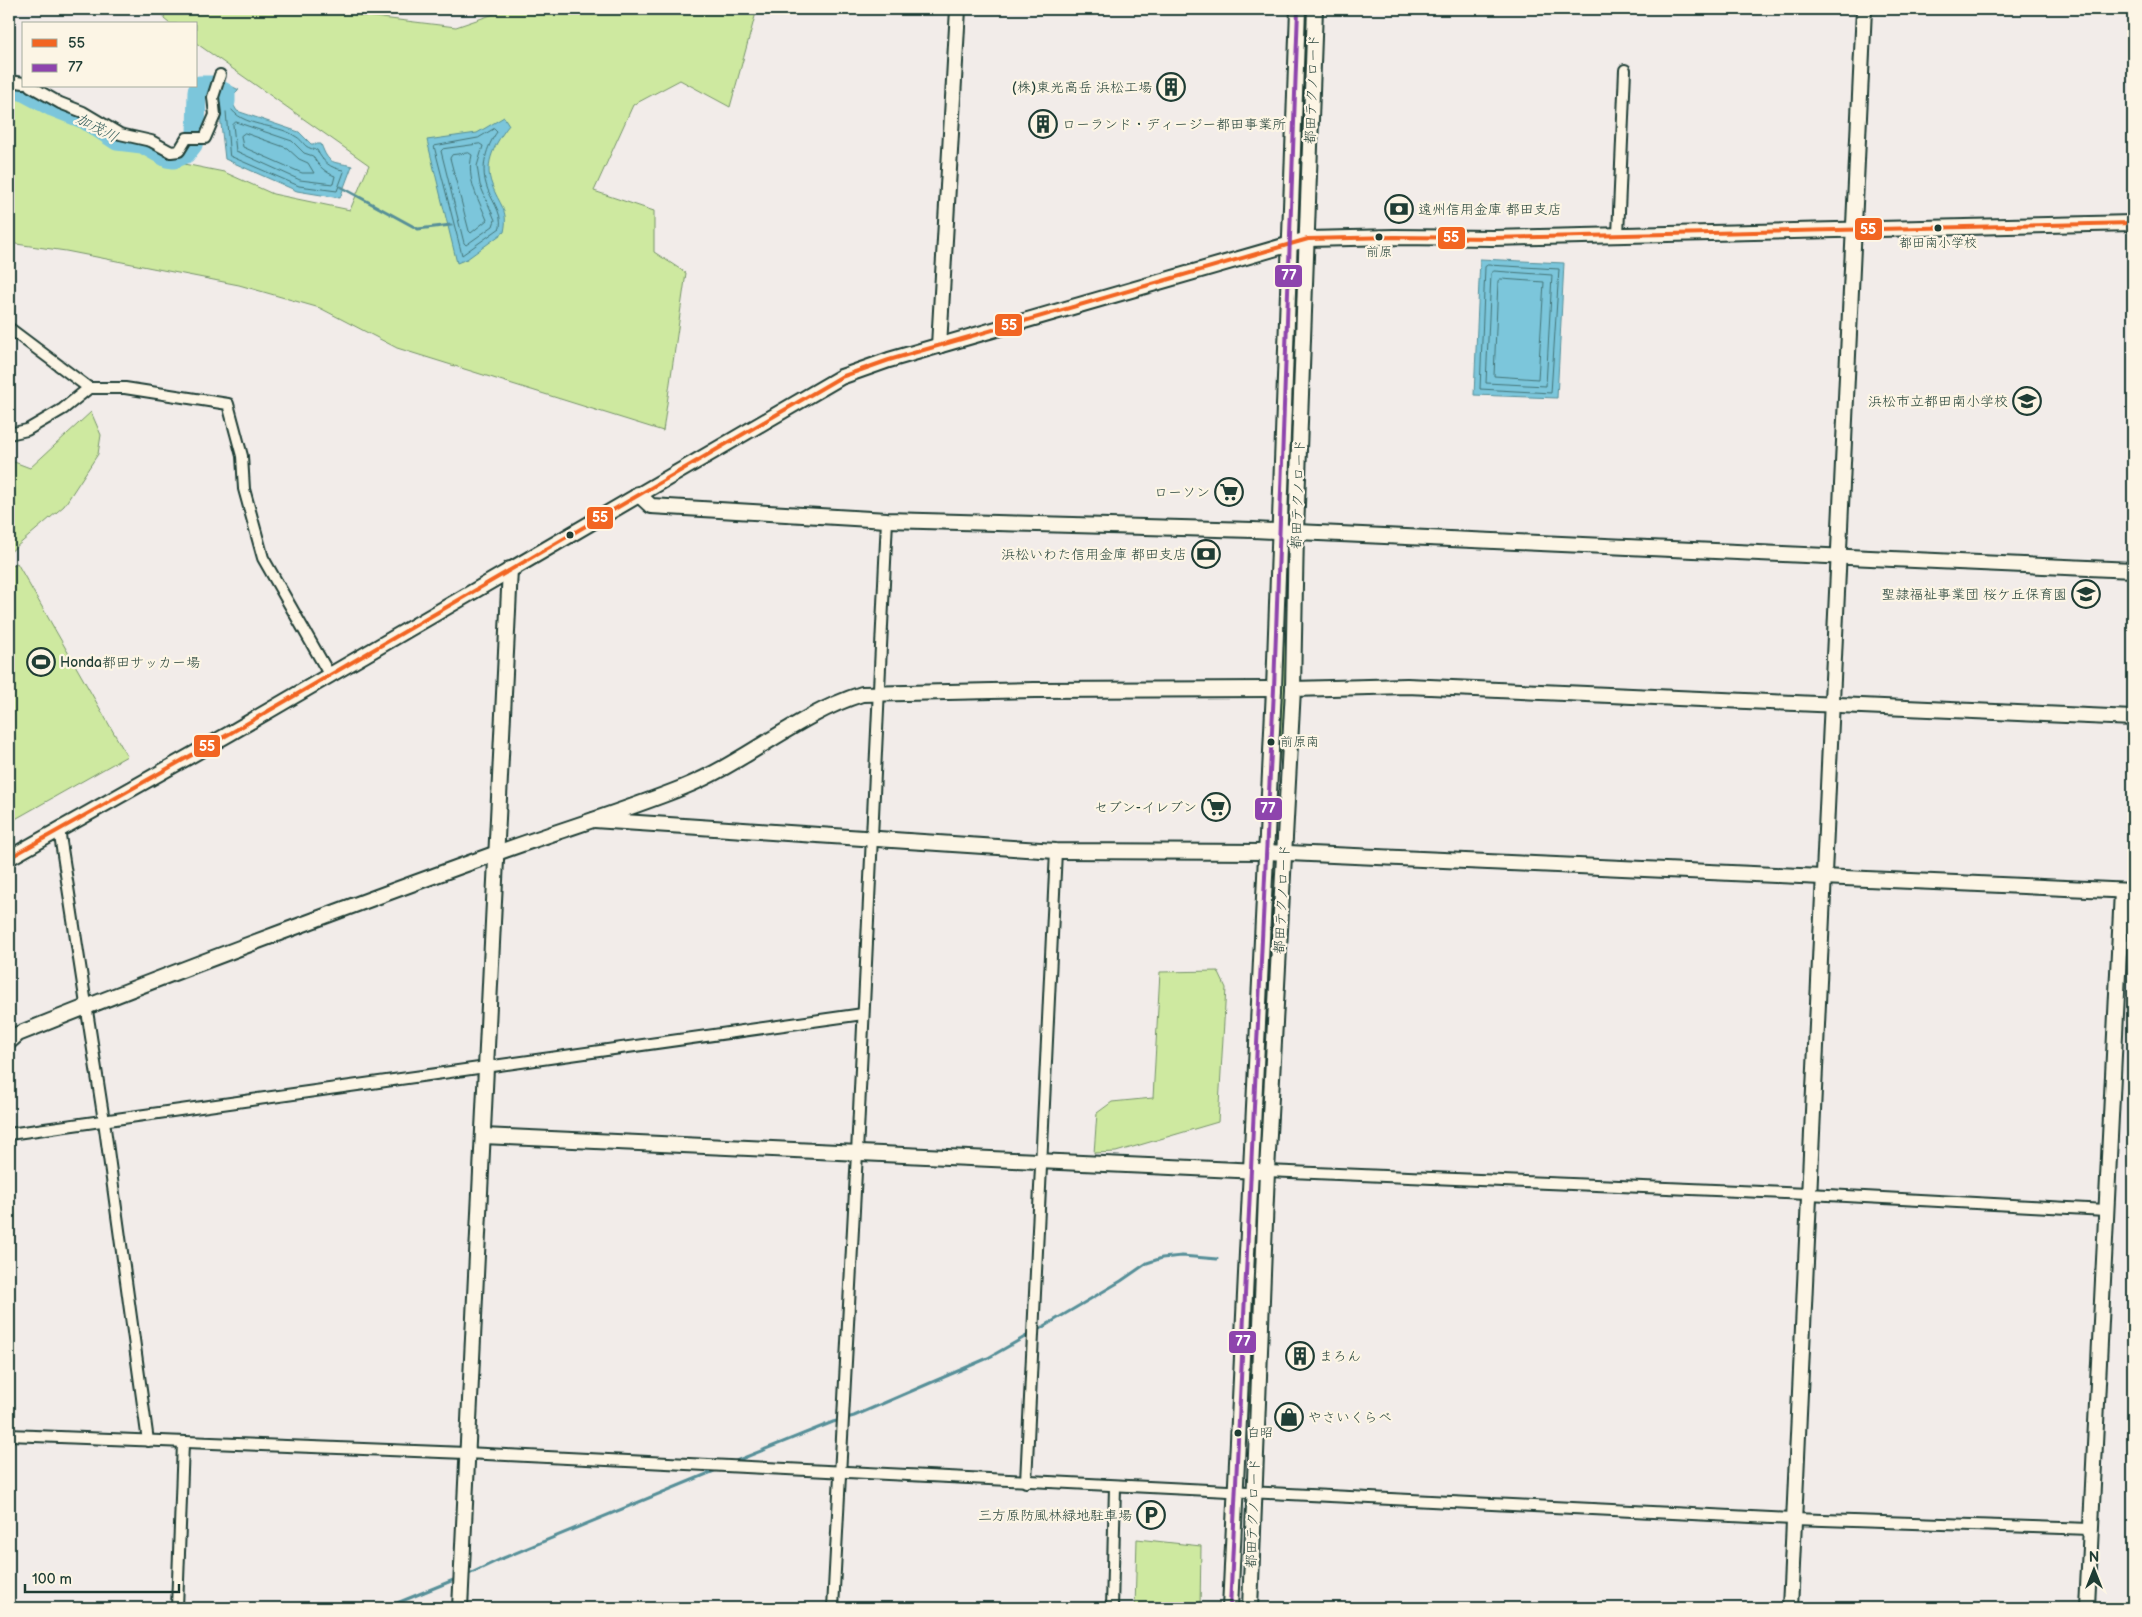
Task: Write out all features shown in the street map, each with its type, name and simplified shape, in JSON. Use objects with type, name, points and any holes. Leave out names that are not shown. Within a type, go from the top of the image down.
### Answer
[{"type":"street","points":[[939,346],[958,9]]},
{"type":"street","name":"都田テクノロード","points":[[1230,1608],[1274,689],[1298,9]]},
{"type":"street","name":"都田テクノロード","points":[[1250,1608],[1268,1171],[1293,689],[1296,532],[1315,9]]},
{"type":"street","points":[[1790,1608],[1837,558],[1864,9]]},
{"type":"street","points":[[1618,235],[1624,70]]},
{"type":"street","points":[[34,88],[60,103],[83,112],[120,134],[151,140],[171,152],[179,151],[187,138],[204,138],[215,115],[213,97],[220,75]]},
{"type":"street","points":[[9,81],[22,84]]},
{"type":"street","points":[[9,858],[229,734],[841,377],[890,360],[1308,239],[1394,237],[1493,238],[2133,223]]},
{"type":"street","points":[[9,328],[89,388],[125,388],[228,404],[242,456],[244,489],[263,558],[329,674]]},
{"type":"street","points":[[9,434],[27,430],[63,409],[89,388]]},
{"type":"street","points":[[638,494],[651,506],[886,520],[1296,532],[2133,570]]},
{"type":"street","points":[[833,1608],[858,1153],[886,520]]},
{"type":"street","points":[[460,1608],[510,569]]},
{"type":"street","points":[[1293,689],[1407,686],[2133,718]]},
{"type":"street","points":[[9,1042],[18,1034],[87,1006],[495,854],[685,786],[731,764],[814,714],[846,699],[862,694],[878,692],[1274,689]]},
{"type":"street","points":[[594,820],[1056,851],[1266,852],[2128,891],[2106,1210],[2087,1608]]},
{"type":"street","points":[[59,829],[104,1121],[148,1441]]},
{"type":"street","points":[[1026,1482],[1056,851]]},
{"type":"street","points":[[9,1134],[863,1014]]},
{"type":"street","points":[[483,1136],[1809,1194],[2106,1210]]},
{"type":"street","points":[[9,1435],[466,1453],[1235,1493],[1794,1519],[2090,1529]]},
{"type":"street","points":[[176,1608],[183,1443]]},
{"type":"street","points":[[1112,1608],[1115,1487]]},
{"type":"green space","points":[[165,9],[336,9],[357,15],[456,27],[497,13],[502,9],[757,9],[730,107],[680,80],[633,105],[594,191],[654,211],[654,252],[686,273],[663,431],[397,348],[320,308],[239,285],[66,251],[9,243],[9,81],[121,141],[169,161],[224,172],[273,194],[350,210],[369,165],[198,44],[198,22],[168,22],[164,19]]},
{"type":"green space","points":[[91,412],[101,435],[98,454],[64,506],[9,553],[9,460],[30,468]]},
{"type":"green space","name":"Honda都田サッカー場","points":[[17,563],[127,756],[10,822],[9,568]]},
{"type":"green space","points":[[1289,609],[1285,722],[1278,769],[1281,665]]},
{"type":"green space","points":[[1272,956],[1270,1042],[1261,1095],[1267,977]]},
{"type":"green space","points":[[1218,971],[1226,988],[1218,1122],[1116,1152],[1094,1153],[1097,1113],[1112,1102],[1153,1098],[1160,972]]},
{"type":"green space","points":[[1259,1259],[1256,1366],[1247,1419],[1252,1301]]},
{"type":"green space","points":[[1137,1539],[1201,1546],[1200,1608],[1135,1608]]},
{"type":"water","points":[[223,82],[239,90],[230,99],[237,111],[299,132],[311,144],[321,144],[332,161],[352,166],[340,198],[297,191],[225,159],[218,97]]},
{"type":"water","points":[[504,117],[509,125],[492,153],[489,169],[492,185],[504,212],[504,232],[467,259],[457,263],[427,140],[477,133]]},
{"type":"water","points":[[1480,259],[1564,263],[1557,398],[1474,395]]},
{"type":"waterway","name":"加茂川","points":[[9,90],[22,91],[52,107],[85,120],[117,141],[142,144],[167,158],[174,159],[186,154],[193,145],[196,134],[197,91],[200,85],[212,85],[226,93],[226,102]]},
{"type":"waterway","points":[[341,187],[418,229],[451,225]]},
{"type":"waterway","points":[[1036,1331],[1121,1281],[1147,1263],[1162,1258],[1182,1256],[1217,1259]]},
{"type":"waterway","points":[[731,1463],[833,1422],[854,1416],[988,1358],[1030,1334]]},
{"type":"waterway","points":[[467,1575],[501,1559],[719,1469]]},
{"type":"waterway","points":[[385,1608],[456,1579]]},
{"type":"transit line","name":"77","points":[[1230,1608],[1274,689],[1298,9]]},
{"type":"transit line","name":"55","points":[[9,858],[229,734],[841,377],[889,360],[1308,239],[1394,237],[1493,238],[2133,223]]},
{"type":"place","name":"(株)東光高岳 浜松工場","points":[[1171,87]]},
{"type":"place","name":"ローランド・ディージー都田事業所","points":[[1043,124]]},
{"type":"place","name":"遠州信用金庫 都田支店","points":[[1399,209]]},
{"type":"place","name":"都田南小学校","points":[[1938,228]]},
{"type":"place","name":"前原","points":[[1379,237]]},
{"type":"place","name":"浜松市立都田南小学校","points":[[2027,401]]},
{"type":"place","name":"ローソン","points":[[1229,492]]},
{"type":"place","name":"浜松いわた信用金庫 都田支店","points":[[1206,554]]},
{"type":"place","name":"聖隷福祉事業団 桜ケ丘保育園","points":[[2086,594]]},
{"type":"place","name":"Honda都田サッカー場","points":[[41,662]]},
{"type":"place","name":"前原南","points":[[1271,742]]},
{"type":"place","name":"セブン-イレブン","points":[[1216,807]]},
{"type":"place","name":"まろん","points":[[1300,1356]]},
{"type":"place","name":"やさいくらべ","points":[[1289,1417]]},
{"type":"place","name":"白昭","points":[[1238,1433]]},
{"type":"place","name":"三方原防風林緑地駐車場","points":[[1151,1515]]}]
